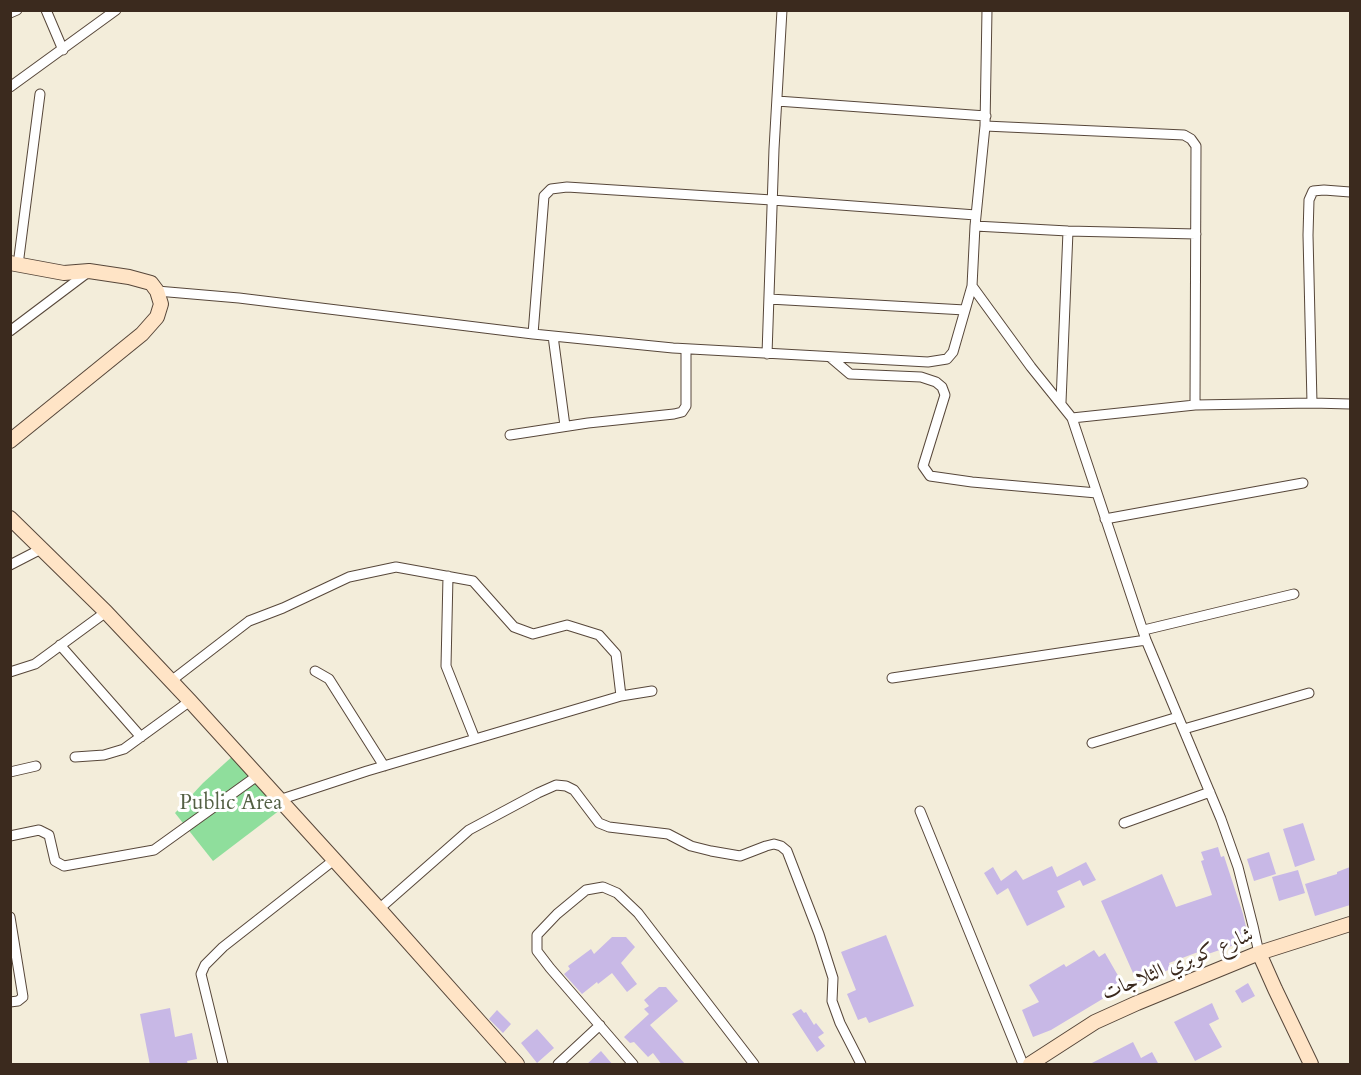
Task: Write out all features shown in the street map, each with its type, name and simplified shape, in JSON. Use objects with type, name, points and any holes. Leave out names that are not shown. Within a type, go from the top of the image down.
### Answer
[{"type":"street","points":[[10,14],[17,10]]},
{"type":"street","points":[[46,10],[63,50]]},
{"type":"street","points":[[10,87],[116,10]]},
{"type":"street","points":[[767,354],[782,10]]},
{"type":"street","points":[[157,291],[239,298],[553,336],[686,349],[928,362],[947,359],[953,352],[972,286],[985,121],[987,10]]},
{"type":"street","points":[[10,441],[142,334],[157,317],[161,304],[157,291],[151,283],[129,277],[89,271],[64,273],[14,264],[40,94]]},
{"type":"street","points":[[777,100],[985,121],[1184,135],[1191,139],[1196,146],[1195,405]]},
{"type":"street","points":[[533,333],[544,196],[552,189],[567,187],[976,215]]},
{"type":"street","points":[[1311,403],[1309,200],[1313,191],[1350,192]]},
{"type":"street","points":[[975,226],[1196,234]]},
{"type":"street","points":[[1061,402],[1068,231]]},
{"type":"street","points":[[10,332],[89,271]]},
{"type":"street","points":[[972,286],[1031,367],[1072,418],[1146,640],[1210,792],[1238,867],[1259,953],[1311,1065]]},
{"type":"street","points":[[769,299],[965,310]]},
{"type":"street","points":[[553,336],[564,426]]},
{"type":"street","points":[[510,435],[682,412],[686,406],[686,349]]},
{"type":"street","points":[[830,357],[850,374],[921,377],[936,382],[942,387],[945,395],[923,466],[930,476],[1097,493]]},
{"type":"street","points":[[1072,418],[1195,405],[1350,404]]},
{"type":"street","points":[[1105,519],[1303,483]]},
{"type":"street","points":[[10,518],[106,612],[190,701],[517,1065]]},
{"type":"street","points":[[10,565],[42,548]]},
{"type":"street","points":[[171,681],[249,621],[349,577],[396,567],[473,581],[514,627],[532,634],[567,625],[599,635],[616,654],[621,696]]},
{"type":"street","points":[[448,576],[446,666],[475,739]]},
{"type":"street","points":[[1144,630],[1294,594]]},
{"type":"street","points":[[10,672],[35,664],[106,612]]},
{"type":"street","points":[[892,678],[1146,640]]},
{"type":"street","points":[[60,645],[141,737]]},
{"type":"street","points":[[315,671],[329,679],[384,766]]},
{"type":"street","points":[[279,800],[384,766],[621,696],[652,691]]},
{"type":"street","points":[[1184,729],[1309,693]]},
{"type":"street","points":[[75,758],[104,755],[124,749],[190,701]]},
{"type":"street","points":[[1092,743],[1178,717]]},
{"type":"street","points":[[10,772],[36,766]]},
{"type":"street","points":[[10,836],[39,830],[49,835],[55,861],[64,866],[154,850],[257,776]]},
{"type":"street","points":[[379,909],[469,830],[556,785],[574,790],[598,823],[609,826],[668,834],[691,846],[740,856],[774,844],[781,846],[786,851],[819,934],[833,978],[832,1001],[861,1065]]},
{"type":"street","points":[[1124,823],[1210,792]]},
{"type":"street","points":[[920,811],[1023,1065]]},
{"type":"street","points":[[223,1065],[201,974],[205,965],[223,947],[334,860]]},
{"type":"street","points":[[633,1065],[537,951],[537,935],[557,914],[586,890],[603,887],[617,893],[638,913],[754,1065]]},
{"type":"street","points":[[10,917],[23,997],[18,1001],[10,1002]]},
{"type":"street","name":"شارع كوبري الثلاجات","points":[[1030,1065],[1095,1022],[1137,1002],[1259,953],[1350,924]]},
{"type":"street","points":[[558,1065],[600,1025]]},
{"type":"green space","name":"Public Area","points":[[235,754],[280,810],[213,861],[175,813]]},
{"type":"building","points":[[1303,823],[1315,860],[1295,867],[1283,829]]},
{"type":"building","points":[[1218,847],[1221,857],[1224,856],[1249,940],[1208,954],[1206,949],[1169,963],[1171,969],[1137,982],[1101,901],[1162,874],[1176,907],[1212,895],[1201,861],[1204,860],[1201,852]]},
{"type":"building","points":[[1269,852],[1276,874],[1254,881],[1247,859]]},
{"type":"building","points":[[1086,862],[1096,880],[1083,886],[1080,880],[1057,891],[1065,907],[1027,926],[1008,888],[997,895],[984,873],[993,867],[1001,881],[1016,870],[1023,880],[1052,866],[1057,877]]},
{"type":"building","points":[[1350,867],[1350,905],[1315,916],[1305,884],[1337,874]]},
{"type":"building","points":[[1298,870],[1305,893],[1279,901],[1272,877]]},
{"type":"building","points":[[886,935],[914,1006],[869,1023],[866,1017],[858,1020],[847,994],[856,990],[841,952]]},
{"type":"building","points":[[612,937],[626,937],[635,947],[621,963],[637,984],[627,992],[612,973],[582,994],[564,974],[570,969],[568,966],[591,949],[594,954]]},
{"type":"building","points":[[1094,950],[1099,957],[1105,953],[1124,986],[1051,1030],[1033,1037],[1022,1010],[1039,1002],[1029,985],[1064,964],[1066,967]]},
{"type":"building","points":[[1248,983],[1255,996],[1242,1003],[1235,991]]},
{"type":"building","points":[[659,987],[666,987],[678,1001],[650,1025],[686,1065],[662,1065],[653,1053],[648,1057],[634,1042],[630,1043],[624,1037],[649,1014],[644,1009],[649,1006],[644,1000]]},
{"type":"building","points":[[1212,1003],[1219,1019],[1209,1024],[1222,1047],[1195,1061],[1174,1022]]},
{"type":"building","points":[[170,1008],[175,1037],[192,1033],[197,1059],[187,1061],[188,1065],[150,1065],[140,1014]]},
{"type":"building","points":[[801,1009],[824,1033],[818,1037],[825,1046],[817,1052],[792,1014]]},
{"type":"building","points":[[497,1010],[511,1024],[503,1033],[489,1019]]},
{"type":"building","points":[[537,1029],[554,1048],[537,1063],[521,1043]]},
{"type":"building","points":[[1133,1042],[1141,1058],[1152,1052],[1159,1065],[1088,1065]]},
{"type":"building","points":[[601,1051],[613,1065],[586,1065]]}]
